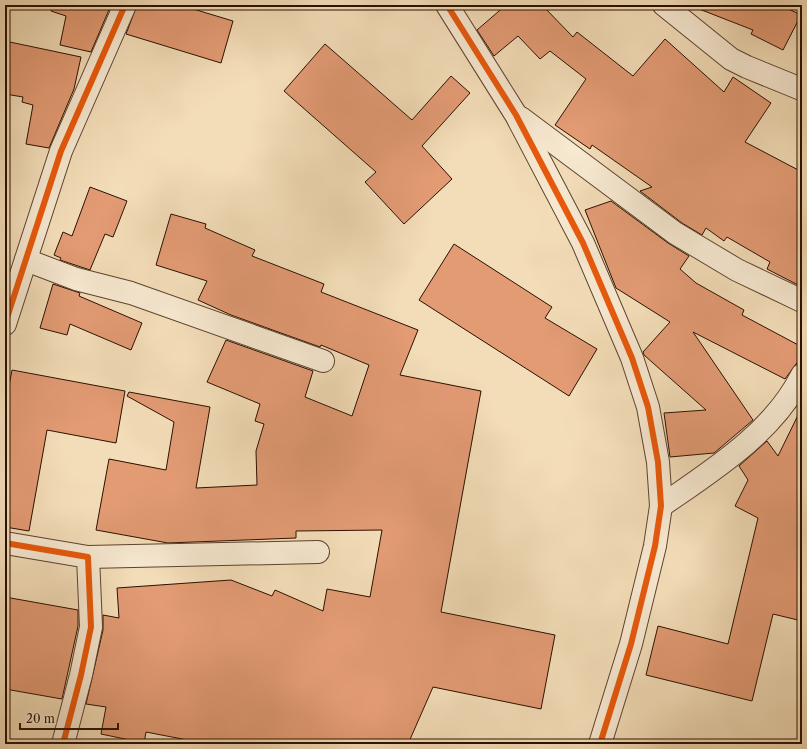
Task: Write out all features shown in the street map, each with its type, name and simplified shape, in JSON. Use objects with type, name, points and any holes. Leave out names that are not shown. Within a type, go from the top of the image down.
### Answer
[{"type":"street","points":[[5,324],[61,151],[125,5]]},
{"type":"street","points":[[447,5],[516,115],[583,243],[632,358],[648,407],[658,462],[661,506],[655,546],[631,644],[600,744]]},
{"type":"street","points":[[664,5],[731,59],[747,68],[801,89]]},
{"type":"street","points":[[516,115],[675,233],[737,270],[802,301]]},
{"type":"street","points":[[26,260],[76,279],[131,293],[323,361]]},
{"type":"street","points":[[661,506],[730,458],[775,415],[793,393],[802,375]]},
{"type":"street","points":[[5,543],[88,556],[318,552]]},
{"type":"street","points":[[63,744],[81,675],[91,627],[88,556]]},
{"type":"building","points":[[52,5],[111,5],[91,52],[60,45],[66,16],[51,11]]},
{"type":"building","points":[[137,5],[180,5],[233,21],[221,63],[126,34]]},
{"type":"building","points":[[506,5],[542,5],[573,37],[577,32],[633,76],[665,39],[724,92],[733,77],[771,103],[745,142],[802,172],[802,287],[767,269],[770,262],[727,237],[724,241],[706,228],[702,235],[682,223],[640,191],[652,187],[592,145],[590,149],[555,125],[586,79],[550,51],[540,59],[518,36],[494,56],[477,30]]},
{"type":"building","points":[[695,5],[780,5],[801,15],[783,50],[751,34],[753,30],[694,7]]},
{"type":"building","points":[[5,41],[81,57],[74,89],[49,148],[26,144],[33,105],[22,102],[23,97],[5,94]]},
{"type":"building","points":[[325,44],[412,120],[451,76],[470,93],[422,146],[452,179],[404,224],[365,182],[376,172],[284,91]]},
{"type":"building","points":[[90,187],[127,201],[113,237],[105,234],[90,270],[60,260],[61,258],[54,255],[63,232],[72,236]]},
{"type":"building","points":[[611,201],[668,243],[689,256],[680,269],[696,283],[744,310],[742,315],[802,347],[802,356],[785,379],[693,332],[753,420],[714,453],[670,457],[664,413],[706,410],[644,355],[643,352],[670,322],[616,288],[585,210]]},
{"type":"building","points":[[171,214],[206,224],[205,228],[255,250],[252,256],[324,284],[321,292],[418,330],[400,375],[481,391],[441,612],[555,635],[541,709],[433,687],[408,744],[208,744],[146,732],[144,743],[101,734],[106,707],[86,704],[103,630],[103,615],[119,618],[117,588],[231,580],[272,596],[275,590],[323,611],[327,589],[370,597],[382,530],[296,531],[296,538],[168,543],[96,530],[109,459],[166,470],[174,422],[127,396],[129,392],[210,407],[196,488],[257,485],[256,451],[264,424],[255,421],[260,404],[207,382],[226,340],[313,371],[305,397],[352,416],[369,365],[321,345],[320,347],[231,315],[198,300],[207,281],[156,265]]},
{"type":"building","points":[[454,244],[552,307],[545,318],[597,349],[569,396],[419,300]]},
{"type":"building","points":[[53,284],[80,293],[79,296],[142,323],[131,350],[70,324],[67,335],[40,328]]},
{"type":"building","points":[[12,370],[125,391],[116,443],[47,430],[29,531],[5,527],[5,407]]},
{"type":"building","points":[[802,407],[802,621],[773,614],[752,701],[646,675],[658,626],[728,644],[758,518],[735,506],[748,480],[739,466],[767,441],[778,456]]},
{"type":"building","points":[[5,597],[78,610],[78,626],[62,699],[5,689]]},
{"type":"cycle path","points":[[5,324],[61,151],[125,5]]},
{"type":"cycle path","points":[[447,5],[516,115],[583,243],[632,358],[648,407],[658,462],[661,506],[655,546],[631,644],[600,744]]},
{"type":"cycle path","points":[[5,543],[88,557],[91,627],[81,675],[63,744]]}]
